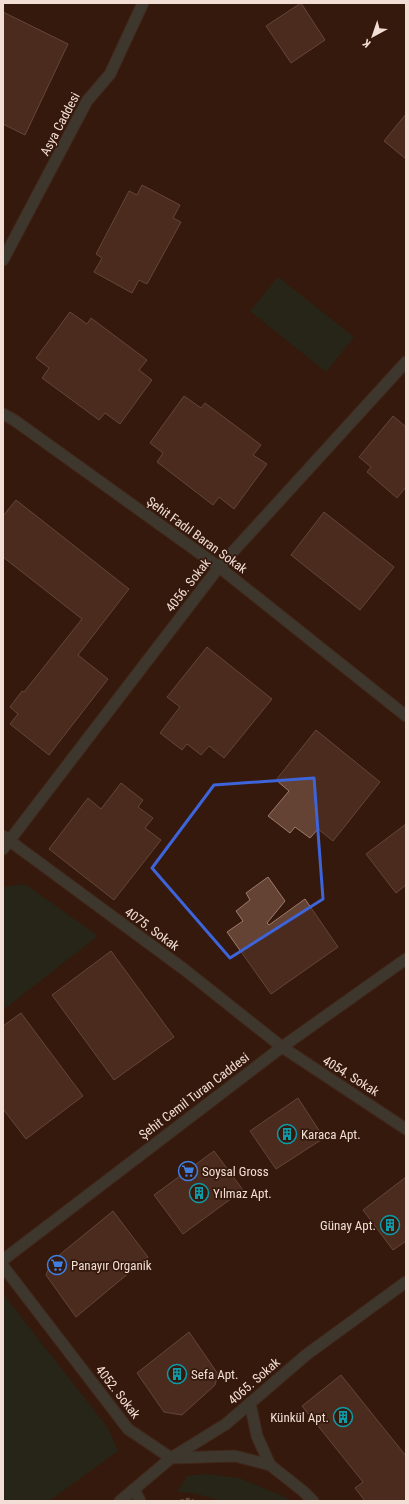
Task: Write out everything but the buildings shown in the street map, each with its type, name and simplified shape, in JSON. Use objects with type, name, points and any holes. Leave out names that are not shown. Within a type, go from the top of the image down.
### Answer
[{"type":"street","name":"Asya Caddesi","points":[[3,260],[87,100],[110,74],[142,3]]},
{"type":"street","name":"4056. Sokak","points":[[5,842],[219,567],[406,362]]},
{"type":"street","name":"Şehit Fadıl Baran Sokak","points":[[3,414],[14,420],[219,567],[406,716]]},
{"type":"street","name":"4075. Sokak","points":[[5,842],[185,970],[282,1047]]},
{"type":"street","name":"Şehit Cemil Turan Caddesi","points":[[3,1260],[282,1047],[406,959]]},
{"type":"street","name":"4054. Sokak","points":[[282,1047],[406,1129]]},
{"type":"street","name":"4052. Sokak","points":[[3,1266],[128,1429],[171,1458]]},
{"type":"street","name":"4065. Sokak","points":[[120,1501],[171,1458],[226,1424],[306,1355],[406,1282]]},
{"type":"street","points":[[250,1403],[257,1436],[270,1466]]},
{"type":"street","points":[[171,1458],[235,1456],[270,1466],[303,1491],[313,1501]]},
{"type":"street","points":[[134,1489],[140,1501]]},
{"type":"path","points":[[180,1501],[188,1499],[194,1501]]},
{"type":"highlighted area","points":[[314,778],[323,899],[230,958],[152,868],[214,785]]},
{"type":"green space","points":[[278,277],[354,337],[326,372],[250,311]]},
{"type":"green space","points":[[25,884],[98,936],[3,1010],[3,887]]},
{"type":"green space","points":[[3,1294],[108,1428],[118,1451],[49,1501],[3,1500]]},
{"type":"green space","points":[[206,1474],[239,1478],[283,1496],[290,1501],[222,1501],[193,1493],[177,1492],[187,1476]]},
{"type":"place","name":"Karaca Apt.","points":[[287,1134]]},
{"type":"place","name":"Soysal Gross","points":[[188,1171]]},
{"type":"place","name":"Yılmaz Apt.","points":[[199,1193]]},
{"type":"place","name":"Günay Apt.","points":[[390,1225]]},
{"type":"place","name":"Panayır Organik","points":[[57,1265]]},
{"type":"place","name":"Sefa Apt.","points":[[177,1374]]},
{"type":"place","name":"Künkül Apt.","points":[[343,1417]]}]
